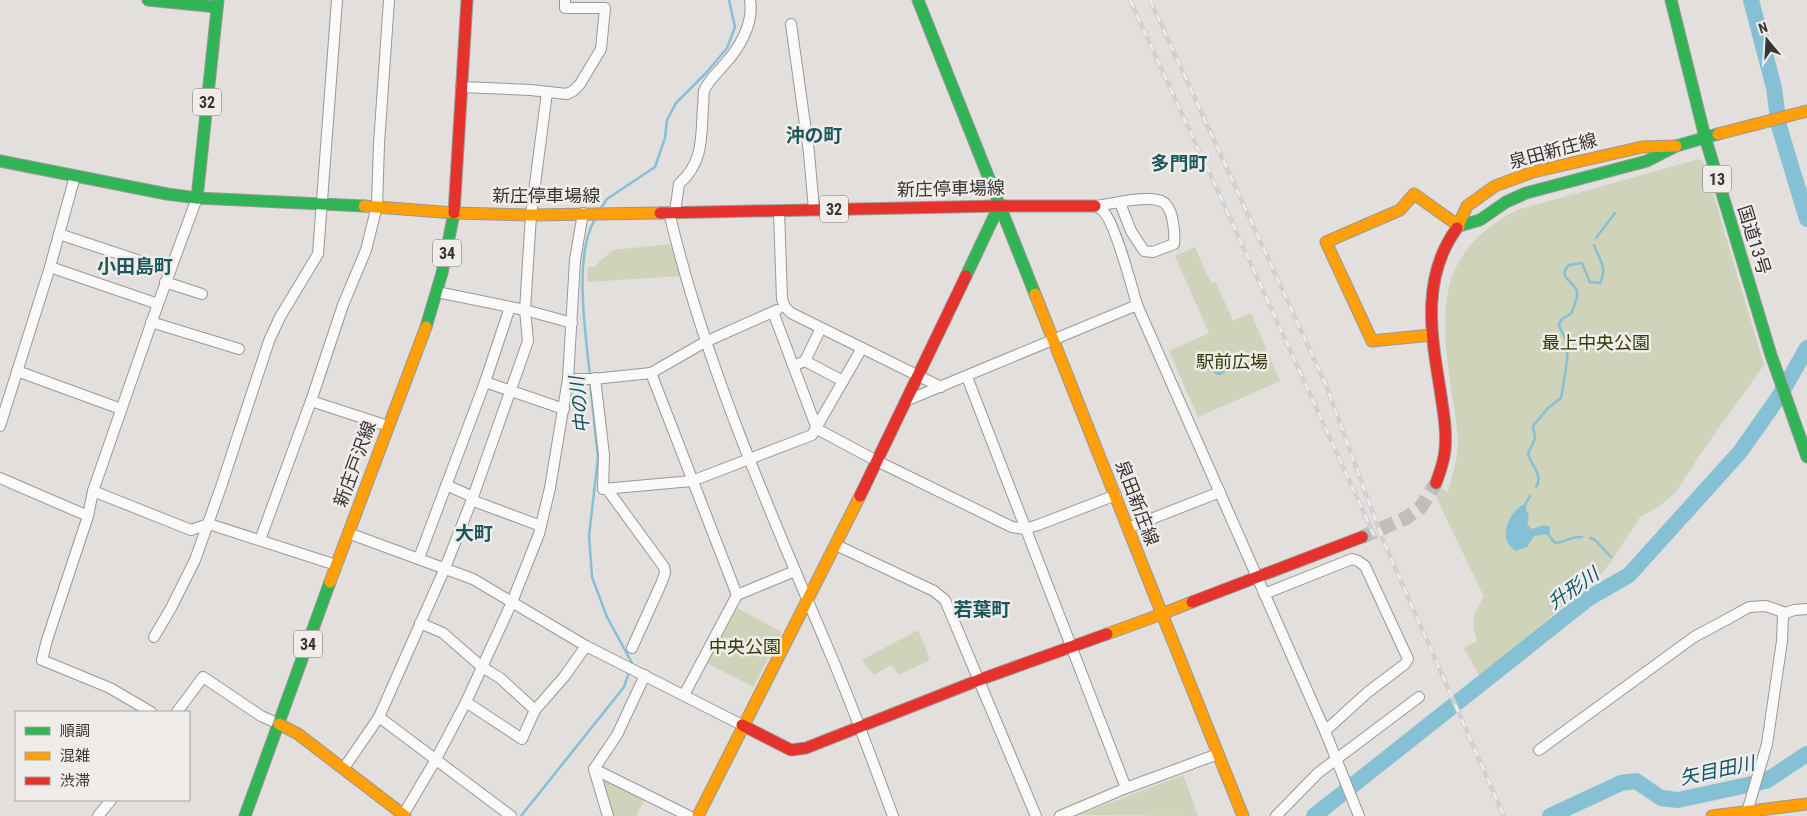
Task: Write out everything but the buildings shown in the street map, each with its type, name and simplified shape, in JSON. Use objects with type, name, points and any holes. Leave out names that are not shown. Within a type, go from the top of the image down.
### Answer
[{"type":"main road","points":[[148,0],[217,3]]},
{"type":"main road","name":"新庄戸沢線","points":[[245,816],[348,532],[425,331],[437,292],[451,238],[454,213],[467,0]]},
{"type":"main road","name":"泉田新庄線","points":[[918,0],[1243,816]]},
{"type":"main road","name":"国道13号","points":[[1671,0],[1704,137],[1771,355],[1807,458]]},
{"type":"main road","name":"32","points":[[197,198],[217,3]]},
{"type":"main road","name":"泉田新庄線","points":[[1459,226],[1480,220],[1506,202],[1526,193],[1647,161],[1676,146],[1704,137],[1802,112]]},
{"type":"main road","name":"泉田新庄線","points":[[1436,484],[1445,450],[1445,423],[1431,335],[1431,300],[1441,255],[1459,226],[1467,206],[1495,186],[1558,165],[1642,146],[1676,146]]},
{"type":"main road","name":"新庄停車場線","points":[[0,161],[167,194],[197,198],[377,206],[454,213],[531,215],[999,206],[1095,206]]},
{"type":"main road","points":[[1431,335],[1372,341],[1326,242],[1400,210],[1414,194],[1459,226]]},
{"type":"main road","points":[[698,816],[742,725],[808,602],[920,377],[999,206]]},
{"type":"main road","points":[[742,725],[791,750],[806,748],[979,680],[1162,614],[1362,537]]},
{"type":"main road","points":[[279,724],[298,734],[344,768],[398,814]]},
{"type":"main road","points":[[1712,816],[1751,813],[1807,804]]},
{"type":"street","points":[[154,637],[195,560],[209,524],[269,341],[280,317],[318,254],[337,0]]},
{"type":"street","points":[[260,540],[311,401],[343,305],[366,250],[377,206],[379,144],[389,0]]},
{"type":"street","points":[[461,87],[567,94],[573,91],[580,84],[601,49],[604,8],[564,8],[565,0]]},
{"type":"street","points":[[750,0],[752,7],[749,23],[740,42],[704,90],[702,137],[698,159],[688,176],[679,184],[672,212],[705,342],[750,459],[859,726],[893,816]]},
{"type":"street","points":[[791,24],[809,152],[814,209]]},
{"type":"street","points":[[344,768],[379,717],[445,568],[528,341],[525,310],[531,215],[546,92]]},
{"type":"street","points":[[0,426],[3,403],[17,372],[50,267],[75,176]]},
{"type":"street","points":[[149,711],[110,688],[42,660],[88,516],[93,491],[197,198]]},
{"type":"street","points":[[1095,206],[1120,202],[1159,200],[1170,211],[1174,224],[1174,244],[1153,252],[1144,251],[1131,230],[1120,202]]},
{"type":"street","points":[[1095,206],[1103,210],[1109,221],[1137,304],[1325,731],[1357,812]]},
{"type":"street","points":[[779,211],[782,299],[785,307],[791,313],[941,387]]},
{"type":"street","points":[[398,814],[436,761],[466,702],[512,602],[541,526],[550,488],[564,409],[568,379],[575,260],[587,213]]},
{"type":"street","points":[[59,234],[170,271]]},
{"type":"street","points":[[50,267],[158,304]]},
{"type":"street","points":[[166,282],[202,294]]},
{"type":"street","points":[[437,292],[525,310],[572,324]]},
{"type":"street","points":[[908,400],[1137,304]]},
{"type":"street","points":[[419,558],[485,382],[510,307]]},
{"type":"street","points":[[568,379],[591,379],[651,373],[705,342],[785,307]]},
{"type":"street","points":[[773,312],[817,429],[877,461],[1012,527],[1025,529],[1116,495]]},
{"type":"street","points":[[152,322],[240,350]]},
{"type":"street","points":[[793,366],[805,361],[821,328]]},
{"type":"street","points":[[591,379],[604,455],[602,489],[692,481],[812,434],[817,429],[862,348]]},
{"type":"street","points":[[805,361],[843,381]]},
{"type":"street","points":[[17,372],[121,409]]},
{"type":"street","points":[[651,373],[737,595]]},
{"type":"street","points":[[967,376],[1126,788]]},
{"type":"street","points":[[485,382],[564,409]]},
{"type":"street","points":[[311,401],[388,426]]},
{"type":"street","points":[[0,478],[88,516]]},
{"type":"street","points":[[446,486],[541,526]]},
{"type":"street","points":[[607,489],[664,567],[665,573],[632,648]]},
{"type":"street","points":[[93,491],[191,530],[209,524],[336,565]]},
{"type":"street","points":[[1128,528],[1220,492]]},
{"type":"street","points":[[348,532],[473,579],[586,646],[742,725]]},
{"type":"street","points":[[836,545],[934,591],[945,600],[1036,816]]},
{"type":"street","points":[[1264,594],[1352,559],[1358,561],[1365,566],[1408,659],[1405,664],[1368,692],[1325,731]]},
{"type":"street","points":[[684,695],[737,595],[795,571]]},
{"type":"street","points":[[1539,750],[1694,637],[1749,607],[1766,606],[1786,613],[1807,609]]},
{"type":"street","points":[[1751,813],[1754,790],[1767,744],[1784,616],[1786,613]]},
{"type":"street","points":[[420,623],[443,633],[482,667],[500,678],[535,710]]},
{"type":"street","points":[[466,702],[522,739],[535,710],[564,677],[586,646]]},
{"type":"street","points":[[594,769],[618,735],[640,673]]},
{"type":"street","points":[[178,711],[203,677],[261,716],[279,724]]},
{"type":"street","points":[[1276,816],[1318,773],[1337,762],[1419,697]]},
{"type":"street","points":[[379,717],[511,816]]},
{"type":"street","points":[[1060,816],[1126,788],[1218,754]]},
{"type":"street","points":[[594,769],[608,816]]},
{"type":"street","points":[[594,769],[689,816]]},
{"type":"street","points":[[98,816],[110,801]]},
{"type":"green space","name":"最上中央公園","points":[[1699,159],[1704,163],[1764,365],[1701,453],[1676,492],[1658,507],[1640,517],[1611,562],[1599,576],[1479,675],[1464,648],[1477,641],[1473,622],[1477,609],[1484,597],[1431,486],[1434,485],[1448,492],[1456,461],[1458,436],[1445,333],[1446,308],[1450,285],[1458,264],[1471,244],[1490,226],[1517,210]]},
{"type":"green space","points":[[670,244],[681,276],[587,282],[588,267],[595,267],[613,250]]},
{"type":"green space","name":"駅前広場","points":[[1195,247],[1211,283],[1216,282],[1233,321],[1251,313],[1280,381],[1198,417],[1169,351],[1209,333],[1175,256]]},
{"type":"green space","name":"中央公園","points":[[737,608],[782,632],[753,687],[707,663]]},
{"type":"green space","points":[[918,630],[930,660],[899,675],[891,665],[874,675],[862,660]]},
{"type":"green space","points":[[1183,775],[1198,816],[1078,815]]},
{"type":"green space","points":[[602,776],[644,801],[636,816],[610,816],[600,779]]},
{"type":"water","points":[[1219,361],[1224,363],[1226,368],[1224,373],[1219,375],[1214,373],[1212,368],[1214,363]]},
{"type":"water","points":[[1522,505],[1525,506],[1529,517],[1527,523],[1531,529],[1545,525],[1550,527],[1550,534],[1534,536],[1527,547],[1516,551],[1510,547],[1507,541],[1506,528],[1512,515]]},
{"type":"waterway","name":"中の川","points":[[601,208],[607,199],[655,167],[665,138],[667,120],[676,103],[706,73],[727,48],[735,27],[729,0]]},
{"type":"waterway","points":[[1751,0],[1774,88],[1779,126],[1807,219]]},
{"type":"waterway","points":[[1596,238],[1615,213]]},
{"type":"waterway","name":"中の川","points":[[590,377],[584,318],[583,274],[584,253],[588,235],[595,219]]},
{"type":"waterway","points":[[1536,487],[1538,475],[1528,454],[1535,438],[1533,426],[1548,408],[1561,398],[1568,347],[1559,324],[1562,319],[1572,313],[1577,294],[1576,289],[1566,278],[1565,273],[1569,265],[1582,263],[1590,282],[1600,283],[1603,268],[1594,245]]},
{"type":"waterway","name":"升形川","points":[[1314,816],[1589,598],[1629,575],[1740,452],[1780,395],[1807,348]]},
{"type":"waterway","name":"中の川","points":[[590,382],[598,457],[589,536],[592,577],[607,617],[632,663],[631,666]]},
{"type":"waterway","points":[[1524,507],[1530,496]]},
{"type":"waterway","points":[[1547,533],[1555,543],[1582,537]]},
{"type":"waterway","points":[[1590,538],[1595,540],[1611,557]]},
{"type":"waterway","name":"中の川","points":[[521,816],[624,687],[629,672]]},
{"type":"waterway","name":"矢目田川","points":[[1550,816],[1621,783],[1636,781],[1661,798],[1678,800],[1766,781],[1807,754]]},
{"type":"tunnel","points":[[1362,537],[1406,518],[1421,507],[1436,483]]},
{"type":"railway","points":[[1130,0],[1199,151]]},
{"type":"railway","points":[[1150,0],[1326,385],[1383,540],[1504,816]]},
{"type":"railway","points":[[1206,165],[1374,535]]},
{"type":"traffic: fast","points":[[148,0],[217,7]]},
{"type":"traffic: fast","points":[[218,0],[197,198],[364,206]]},
{"type":"traffic: fast","points":[[918,0],[1035,294]]},
{"type":"traffic: fast","points":[[1671,0],[1705,137],[1771,355],[1807,457]]},
{"type":"traffic: fast","points":[[1459,226],[1480,220],[1506,202],[1526,193],[1647,161],[1676,146],[1718,134]]},
{"type":"traffic: fast","points":[[0,161],[167,194],[197,198]]},
{"type":"traffic: fast","points":[[966,276],[999,206]]},
{"type":"traffic: fast","points":[[426,327],[442,273],[454,213]]},
{"type":"traffic: fast","points":[[245,816],[330,582]]},
{"type":"traffic: slow","points":[[1718,134],[1807,111]]},
{"type":"traffic: slow","points":[[1457,228],[1467,206],[1495,186],[1533,172],[1642,147],[1676,146]]},
{"type":"traffic: slow","points":[[1431,335],[1372,341],[1326,242],[1400,210],[1414,194],[1459,226]]},
{"type":"traffic: slow","points":[[364,206],[454,213],[531,215],[660,213]]},
{"type":"traffic: slow","points":[[1035,294],[1162,614],[1192,602]]},
{"type":"traffic: slow","points":[[330,582],[426,327]]},
{"type":"traffic: slow","points":[[698,816],[860,496]]},
{"type":"traffic: slow","points":[[1107,634],[1162,614],[1243,816]]},
{"type":"traffic: slow","points":[[279,724],[298,734],[405,816]]},
{"type":"traffic: slow","points":[[1712,816],[1807,804]]},
{"type":"traffic: jam","points":[[454,213],[467,0]]},
{"type":"traffic: jam","points":[[660,213],[999,206],[1095,206]]},
{"type":"traffic: jam","points":[[1436,483],[1444,459],[1445,435],[1432,327],[1433,286],[1438,266],[1457,228]]},
{"type":"traffic: jam","points":[[860,496],[966,276]]},
{"type":"traffic: jam","points":[[1192,602],[1362,537]]},
{"type":"traffic: jam","points":[[742,725],[791,750],[806,748],[979,680],[1107,634]]},
{"type":"district","name":"沖の町","points":[[814,135]]},
{"type":"district","name":"多門町","points":[[1179,163]]},
{"type":"district","name":"小田島町","points":[[135,266]]},
{"type":"district","name":"大町","points":[[474,533]]},
{"type":"district","name":"若葉町","points":[[982,609]]}]
